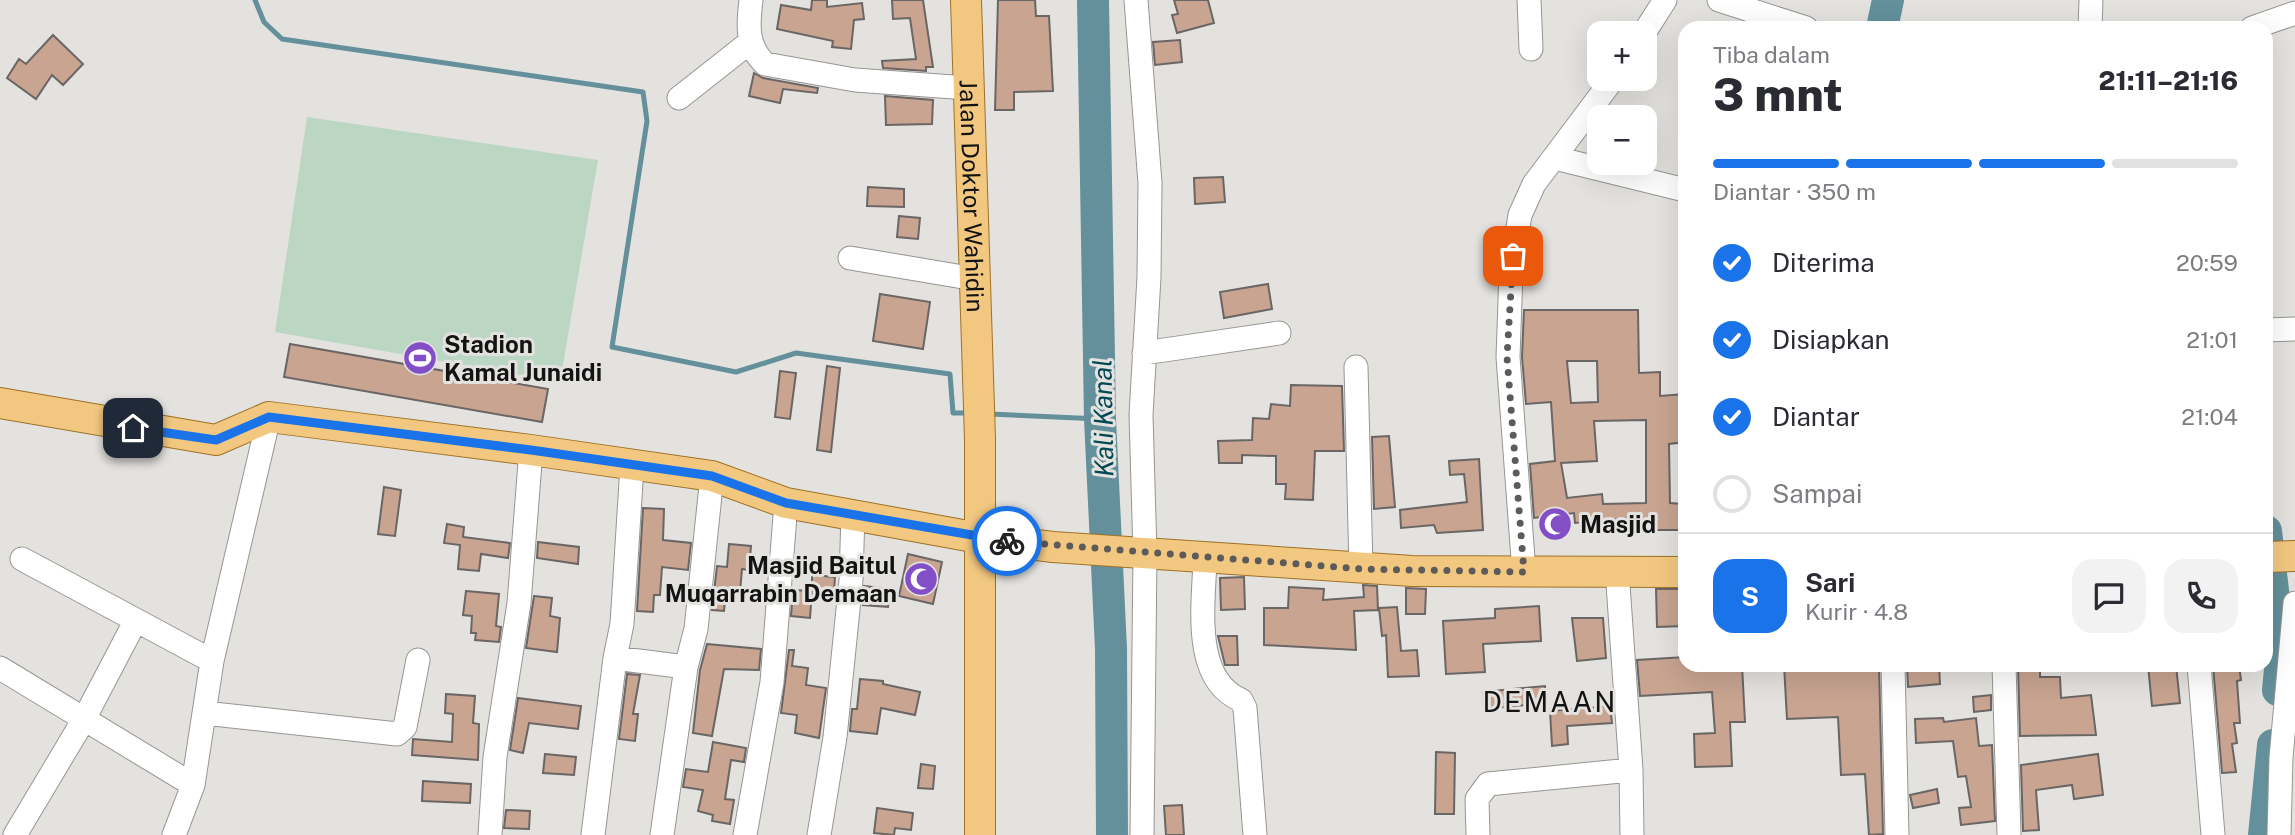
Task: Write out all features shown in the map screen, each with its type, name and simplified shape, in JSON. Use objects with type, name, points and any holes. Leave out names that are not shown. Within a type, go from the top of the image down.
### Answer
[{"type":"main road","name":"Jalan Doktor Wahidin","points":[[966,0],[980,439],[980,835]]},
{"type":"main road","points":[[0,403],[216,440],[269,417],[531,450],[712,476],[786,503],[853,513],[979,538],[1053,547],[1361,569],[1678,572]]},
{"type":"street","points":[[751,0],[750,42],[757,57],[765,64],[855,80],[968,88]]},
{"type":"street","points":[[1136,0],[1150,183],[1137,553],[1142,835]]},
{"type":"street","points":[[1529,0],[1531,48]]},
{"type":"street","points":[[1652,21],[1665,0]]},
{"type":"street","points":[[1719,0],[1784,21]]},
{"type":"street","points":[[2090,21],[2091,0]]},
{"type":"street","points":[[2272,21],[2295,13]]},
{"type":"street","points":[[679,98],[750,42]]},
{"type":"street","points":[[1524,572],[1507,357],[1511,272],[1520,215],[1534,184],[1604,91]]},
{"type":"street","points":[[1555,158],[1678,188]]},
{"type":"street","points":[[850,258],[975,279]]},
{"type":"street","points":[[2273,330],[2295,329]]},
{"type":"street","points":[[1144,353],[1279,334]]},
{"type":"street","points":[[1356,367],[1361,569]]},
{"type":"street","points":[[174,835],[193,785],[212,661],[269,417]]},
{"type":"street","points":[[490,835],[495,757],[519,603],[531,450]]},
{"type":"street","points":[[593,835],[615,658],[622,624],[632,466]]},
{"type":"street","points":[[662,835],[686,667],[696,629],[712,476]]},
{"type":"street","points":[[745,835],[772,682],[786,503]]},
{"type":"street","points":[[818,835],[835,737],[851,580],[853,513]]},
{"type":"street","points":[[22,559],[212,661]]},
{"type":"street","points":[[1205,559],[1205,637],[1210,668],[1217,682],[1229,695],[1241,700],[1245,708],[1255,835]]},
{"type":"street","points":[[1617,570],[1631,771],[1632,835]]},
{"type":"street","points":[[2279,835],[2281,758],[2295,603]]},
{"type":"street","points":[[15,835],[83,721],[136,620]]},
{"type":"street","points":[[615,658],[686,667]]},
{"type":"street","points":[[204,713],[397,734],[405,727],[418,660]]},
{"type":"street","points":[[0,668],[83,721],[193,785]]},
{"type":"street","points":[[1893,672],[1897,835]]},
{"type":"street","points":[[2004,672],[2009,835]]},
{"type":"street","points":[[2200,672],[2213,835]]},
{"type":"street","points":[[1478,835],[1477,799],[1488,784],[1631,771]]},
{"type":"green space","points":[[307,117],[598,160],[560,382],[275,332]]},
{"type":"building","points":[[812,0],[827,0],[827,7],[862,3],[864,19],[854,20],[851,49],[832,47],[833,41],[777,29],[781,5],[811,10]]},
{"type":"building","points":[[892,0],[923,0],[933,67],[926,67],[926,71],[883,68],[882,61],[916,59],[910,18],[893,19]]},
{"type":"building","points":[[998,0],[1035,0],[1036,16],[1049,16],[1053,91],[1014,92],[1014,110],[995,110]]},
{"type":"building","points":[[1174,0],[1208,0],[1214,23],[1177,33],[1172,15],[1178,14]]},
{"type":"building","points":[[53,35],[83,64],[63,85],[52,75],[36,99],[7,78],[19,59],[26,64]]},
{"type":"building","points":[[1180,40],[1182,62],[1155,65],[1153,42]]},
{"type":"building","points":[[754,73],[763,78],[818,88],[817,93],[783,89],[780,103],[749,96]]},
{"type":"building","points":[[885,96],[933,100],[932,124],[886,125]]},
{"type":"building","points":[[1223,177],[1225,202],[1195,204],[1194,178]]},
{"type":"building","points":[[868,187],[904,189],[904,207],[867,206]]},
{"type":"building","points":[[899,216],[920,218],[918,239],[897,237]]},
{"type":"building","points":[[1268,284],[1272,309],[1224,318],[1220,292]]},
{"type":"building","points":[[880,294],[930,302],[923,349],[873,341]]},
{"type":"building","points":[[1524,310],[1638,310],[1639,373],[1660,372],[1660,396],[1678,395],[1678,443],[1669,444],[1670,503],[1678,504],[1678,530],[1628,530],[1628,518],[1575,523],[1574,513],[1534,518],[1530,464],[1555,461],[1551,402],[1526,404],[1522,357]],"holes":[[[1567,361],[1597,361],[1598,402],[1571,403]],[[1646,420],[1646,503],[1603,504],[1602,494],[1567,498],[1561,463],[1597,461],[1594,421]]]},
{"type":"building","points":[[290,344],[548,389],[542,422],[284,377]]},
{"type":"building","points":[[827,366],[840,368],[831,452],[817,450]]},
{"type":"building","points":[[780,371],[796,373],[790,419],[775,417]]},
{"type":"building","points":[[1291,385],[1342,386],[1344,451],[1315,451],[1313,500],[1285,499],[1286,484],[1276,484],[1276,456],[1242,455],[1242,463],[1219,463],[1218,441],[1252,440],[1253,418],[1269,419],[1271,404],[1290,406]]},
{"type":"building","points":[[1389,436],[1395,507],[1374,509],[1372,437]]},
{"type":"building","points":[[1479,459],[1483,530],[1437,533],[1434,525],[1401,528],[1400,510],[1467,502],[1464,474],[1450,475],[1449,461]]},
{"type":"building","points":[[384,487],[401,490],[395,536],[378,534]]},
{"type":"building","points":[[643,508],[664,509],[663,540],[691,543],[688,570],[662,567],[660,595],[654,595],[653,612],[637,611]]},
{"type":"building","points":[[447,524],[464,527],[463,537],[510,543],[508,558],[481,554],[479,571],[458,569],[460,545],[444,543]]},
{"type":"building","points":[[538,542],[579,547],[578,564],[537,558]]},
{"type":"building","points":[[729,544],[751,546],[749,570],[742,569],[740,592],[726,591],[724,611],[712,610],[717,566],[727,567]]},
{"type":"building","name":"Masjid Baitul Muqarrabin Demaan","points":[[908,554],[942,562],[933,604],[899,596]]},
{"type":"building","points":[[812,575],[835,577],[834,591],[812,589]]},
{"type":"building","points":[[1244,577],[1245,609],[1221,610],[1220,578]]},
{"type":"building","points":[[1363,585],[1377,586],[1378,610],[1354,611],[1356,650],[1264,645],[1264,608],[1288,608],[1289,587],[1324,589],[1323,600],[1364,597]]},
{"type":"building","points":[[864,586],[890,589],[888,607],[863,605]]},
{"type":"building","points":[[1406,588],[1426,589],[1425,614],[1406,614]]},
{"type":"building","points":[[1656,589],[1678,589],[1678,626],[1657,627]]},
{"type":"building","points":[[793,590],[812,591],[810,618],[791,616]]},
{"type":"building","points":[[466,591],[499,594],[496,626],[501,627],[499,642],[475,640],[476,633],[471,633],[472,616],[463,615]]},
{"type":"building","points":[[534,596],[552,598],[550,616],[560,618],[557,652],[526,648]]},
{"type":"building","points":[[1539,606],[1541,641],[1483,644],[1485,672],[1446,674],[1443,621],[1495,618],[1495,609]]},
{"type":"building","points":[[1397,607],[1401,651],[1417,650],[1419,676],[1388,677],[1386,635],[1382,636],[1379,608]]},
{"type":"building","points":[[1572,618],[1603,618],[1606,658],[1577,661]]},
{"type":"building","points":[[1218,636],[1237,636],[1238,665],[1225,665]]},
{"type":"building","points":[[707,644],[761,649],[759,670],[724,669],[712,736],[693,733],[700,670]]},
{"type":"building","points":[[789,650],[794,650],[792,666],[808,668],[806,685],[826,688],[819,738],[795,733],[797,715],[781,713]]},
{"type":"building","points":[[1678,657],[1678,672],[1742,672],[1745,722],[1730,722],[1732,766],[1695,767],[1694,734],[1715,733],[1712,692],[1640,696],[1637,660]]},
{"type":"building","points":[[1784,672],[1879,672],[1883,834],[1869,835],[1865,774],[1841,775],[1838,717],[1787,719]]},
{"type":"building","points":[[1907,672],[1939,672],[1940,684],[1908,687]]},
{"type":"building","points":[[2018,672],[2040,672],[2040,677],[2060,677],[2061,698],[2091,695],[2096,735],[2020,736]]},
{"type":"building","points":[[2149,672],[2177,672],[2180,703],[2152,706]]},
{"type":"building","points":[[2214,672],[2240,672],[2241,680],[2237,681],[2240,723],[2234,723],[2237,743],[2232,744],[2236,772],[2222,773]]},
{"type":"building","points":[[627,674],[640,675],[633,714],[638,714],[635,741],[619,739]]},
{"type":"building","points":[[860,679],[883,681],[883,684],[920,692],[915,715],[881,708],[877,734],[850,731],[852,709],[857,709]]},
{"type":"building","points":[[1545,686],[1547,703],[1484,709],[1483,692]]},
{"type":"building","points":[[446,694],[475,696],[473,723],[479,724],[478,760],[412,755],[413,739],[452,742],[453,714],[445,713]]},
{"type":"building","points":[[1991,695],[1991,710],[1974,712],[1973,697]]},
{"type":"building","points":[[518,698],[581,706],[578,729],[529,723],[523,753],[510,750]]},
{"type":"building","points":[[1610,706],[1612,723],[1567,726],[1568,744],[1552,746],[1550,711]]},
{"type":"building","points":[[1943,718],[1944,722],[1976,718],[1979,746],[1992,745],[1995,821],[1961,825],[1959,808],[1971,807],[1966,776],[1958,777],[1953,741],[1916,743],[1915,719]]},
{"type":"building","points":[[713,742],[746,748],[744,762],[731,760],[725,799],[734,800],[730,824],[712,821],[713,815],[698,811],[703,790],[683,787],[686,769],[708,772]]},
{"type":"building","points":[[1436,752],[1455,753],[1454,814],[1435,814]]},
{"type":"building","points":[[545,754],[576,757],[574,775],[543,773]]},
{"type":"building","points":[[2098,754],[2103,795],[2074,799],[2072,785],[2036,790],[2039,830],[2023,831],[2021,765]]},
{"type":"building","points":[[921,764],[935,766],[933,789],[918,788]]},
{"type":"building","points":[[423,781],[471,784],[470,803],[422,801]]},
{"type":"building","points":[[1937,789],[1939,803],[1913,808],[1910,795]]},
{"type":"building","points":[[1182,805],[1184,835],[1166,835],[1164,806]]},
{"type":"building","points":[[877,808],[913,813],[911,830],[895,828],[894,835],[874,833]]},
{"type":"building","points":[[506,810],[530,811],[529,829],[504,828]]},
{"type":"waterway","points":[[255,0],[264,22],[282,39],[643,92],[647,121],[612,347],[736,372],[796,353],[950,374],[953,413],[969,413]]},
{"type":"waterway","name":"Kali Kanal","points":[[1093,0],[1100,419],[1111,649],[1112,835]]},
{"type":"waterway","points":[[1884,21],[1888,0]]},
{"type":"waterway","points":[[990,414],[1100,419]]},
{"type":"waterway","points":[[2273,591],[2281,659],[2278,690]]},
{"type":"waterway","points":[[2264,835],[2273,745]]},
{"type":"way so far","points":[[1007,541],[1053,547],[1361,569],[1524,572],[1507,357],[1513,256]]},
{"type":"place","name":"Stadion Kamal Junaidi","points":[[420,358]]},
{"type":"place","name":"Masjid","points":[[1555,524]]},
{"type":"place","name":"Masjid Baitul Muqarrabin Demaan","points":[[921,579]]},
{"type":"district","name":"DEMAAN","points":[[1550,701]]},
{"type":"route","points":[[133,428],[216,440],[269,417],[531,450],[712,476],[786,503],[1007,541]]}]
